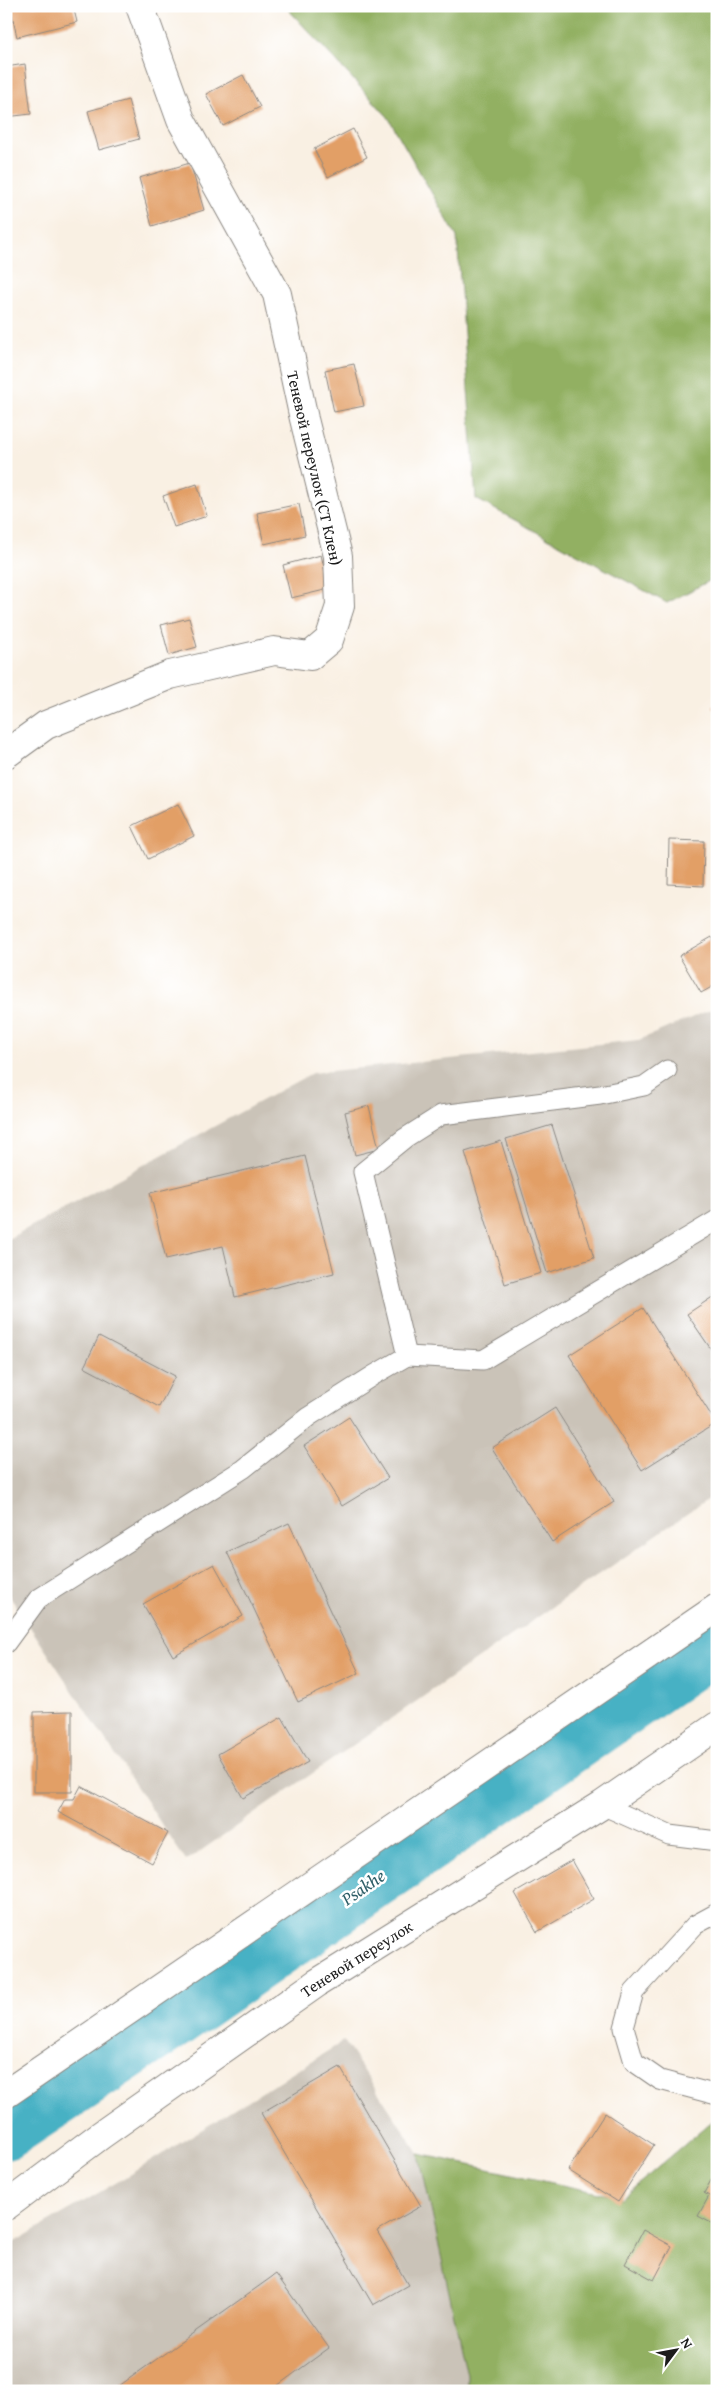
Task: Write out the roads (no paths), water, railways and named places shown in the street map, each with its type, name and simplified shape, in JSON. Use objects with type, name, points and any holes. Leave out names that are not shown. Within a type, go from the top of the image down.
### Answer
[{"type":"street","name":"Теневой переулок (СТ Клен)","points":[[6,754],[46,726],[170,675],[274,651],[310,656],[329,640],[340,606],[338,556],[304,419],[277,294],[181,120],[140,6]]},
{"type":"street","points":[[6,2094],[717,1608]]},
{"type":"street","name":"Теневой переулок","points":[[6,2206],[101,2135],[317,1983],[602,1805],[717,1726]]},
{"type":"lane","points":[[406,1356],[363,1172],[406,1138],[441,1115],[600,1095],[644,1086],[667,1070]]},
{"type":"lane","points":[[6,1642],[38,1599],[243,1469],[308,1418],[406,1356],[483,1360],[717,1220]]},
{"type":"lane","points":[[602,1805],[669,1834],[717,1841]]},
{"type":"lane","points":[[717,1913],[695,1925],[634,1992],[624,2028],[634,2062],[660,2080],[717,2095]]},
{"type":"waterway","name":"Psakhe","points":[[6,2129],[172,2019],[717,1641]]}]
